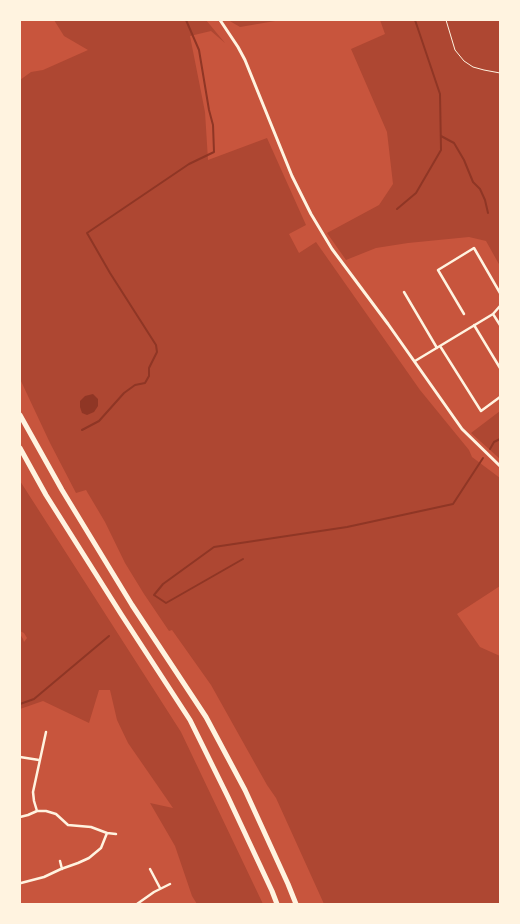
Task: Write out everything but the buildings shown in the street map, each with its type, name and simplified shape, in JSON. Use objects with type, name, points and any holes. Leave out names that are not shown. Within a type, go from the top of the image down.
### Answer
[{"type":"highway","points":[[20,415],[62,490],[127,597],[206,717],[245,790],[296,904]]},
{"type":"highway","points":[[20,448],[46,495],[190,720],[277,904]]},
{"type":"street","points":[[220,20],[245,60],[292,176],[311,214],[332,249],[415,361],[462,429],[500,466]]},
{"type":"street","points":[[464,314],[438,270],[474,248],[500,293]]},
{"type":"street","points":[[404,292],[481,411],[500,397]]},
{"type":"street","points":[[415,361],[493,314],[500,306]]},
{"type":"street","points":[[493,314],[500,325]]},
{"type":"street","points":[[474,325],[500,368]]},
{"type":"street","points":[[37,811],[33,792],[46,732]]},
{"type":"street","points":[[20,757],[39,760]]},
{"type":"street","points":[[20,817],[43,810],[53,812],[68,825],[91,827],[116,834]]},
{"type":"street","points":[[21,883],[50,875],[62,868],[78,864],[95,854],[103,844],[107,833]]},
{"type":"street","points":[[60,860],[62,868]]},
{"type":"street","points":[[150,869],[160,888]]},
{"type":"street","points":[[137,904],[160,888],[170,884]]},
{"type":"path","points":[[446,20],[455,50],[464,61],[473,67],[500,72]]},
{"type":"shaded area","points":[[54,20],[206,20],[225,43],[211,31],[190,36],[205,112],[208,160],[267,138],[306,225],[289,234],[299,253],[316,242],[420,390],[469,450],[472,457],[500,478],[500,586],[457,614],[480,647],[500,656],[500,904],[324,904],[276,798],[211,685],[172,630],[169,631],[144,594],[86,490],[76,493],[50,443],[20,379],[20,80],[31,72],[43,70],[88,50],[64,36]]},
{"type":"shaded area","points":[[228,20],[281,20],[240,27]]},
{"type":"shaded area","points":[[380,20],[500,20],[500,266],[486,241],[469,237],[376,248],[346,260],[327,233],[379,205],[393,184],[387,132],[351,49],[385,34]]},
{"type":"shaded area","points":[[93,394],[98,399],[98,406],[94,412],[87,415],[82,413],[80,401],[85,396]]},
{"type":"shaded area","points":[[500,411],[500,459],[471,433]]},
{"type":"shaded area","points":[[20,481],[181,732],[263,904],[197,904],[192,896],[175,846],[150,803],[173,808],[128,743],[117,720],[110,690],[99,690],[89,723],[43,701],[20,709],[20,634],[24,642],[27,638],[20,631]]},
{"type":"waterway","points":[[82,430],[99,421],[124,393],[135,385],[145,383],[149,376],[149,368],[157,352],[156,345],[87,233],[189,164],[214,152],[213,125],[199,50],[186,20]]},
{"type":"waterway","points":[[397,209],[416,193],[441,150],[440,94],[415,20]]},
{"type":"waterway","points":[[441,136],[454,143],[464,160],[473,182],[480,189],[488,213]]},
{"type":"waterway","points":[[490,449],[494,442],[500,439]]},
{"type":"waterway","points":[[243,559],[166,603],[154,595],[163,584],[214,547],[347,527],[453,504],[483,458]]},
{"type":"waterway","points":[[20,704],[34,699],[109,636]]}]
